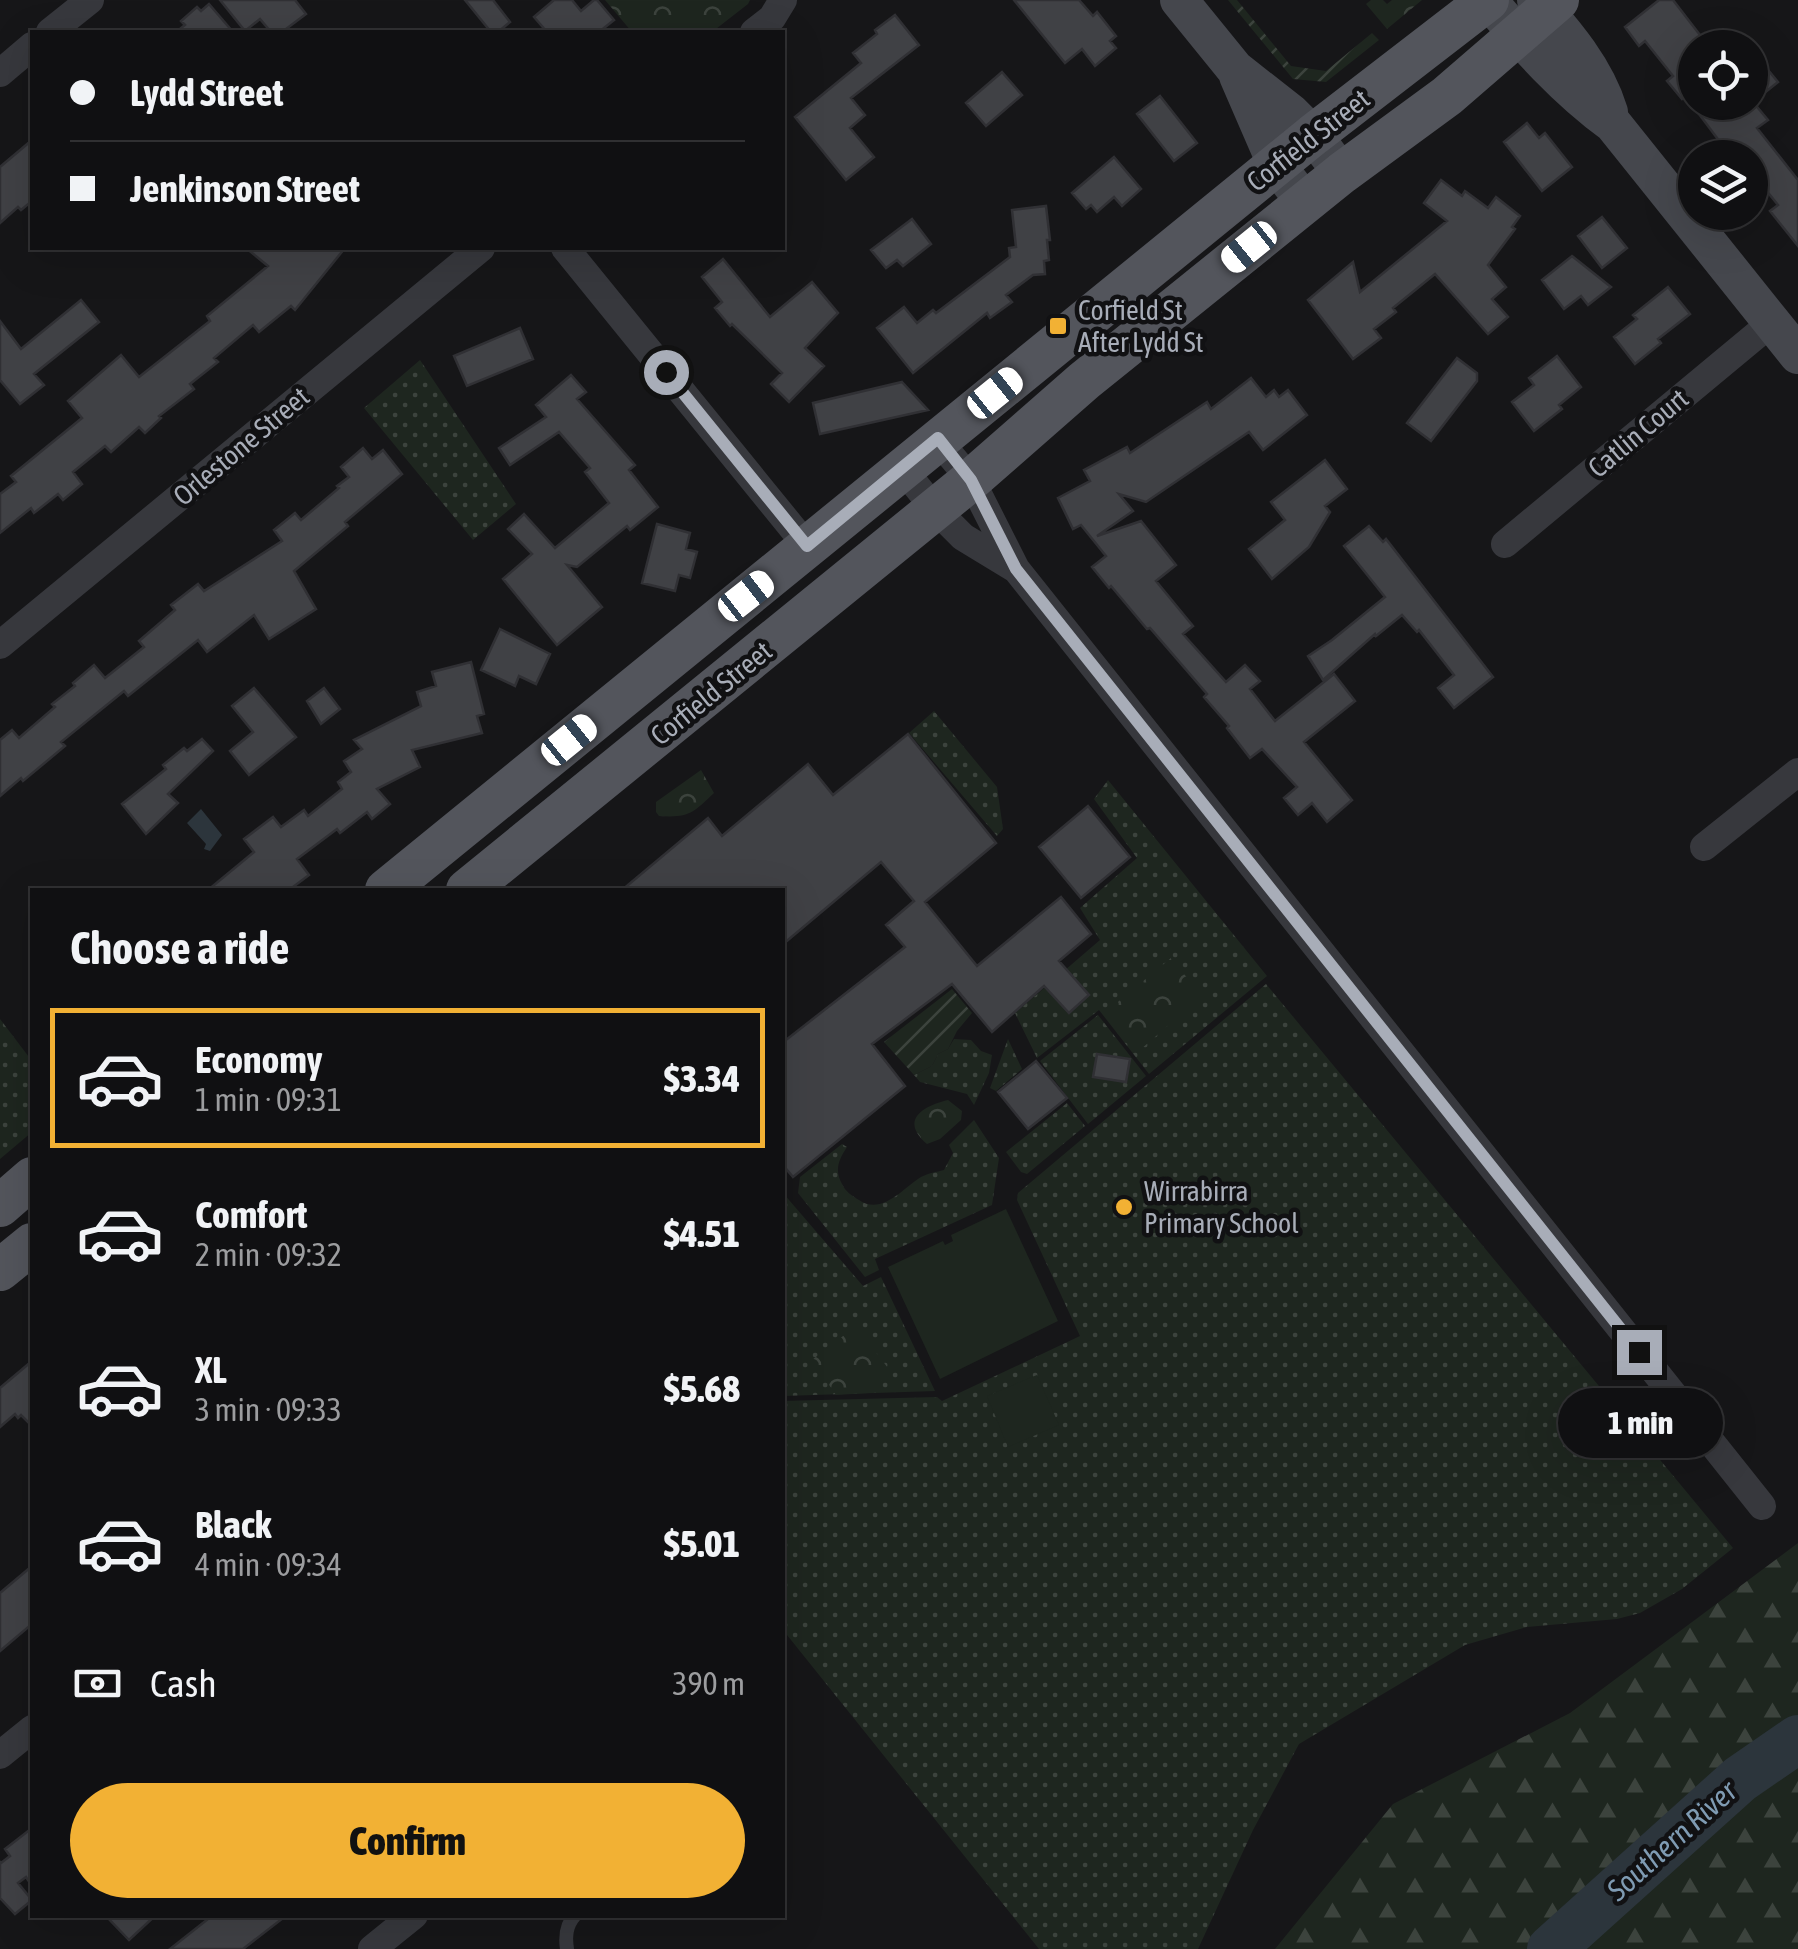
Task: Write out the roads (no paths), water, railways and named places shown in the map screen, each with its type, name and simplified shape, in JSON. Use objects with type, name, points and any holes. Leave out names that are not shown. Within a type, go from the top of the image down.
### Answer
[{"type":"main road","points":[[1179,0],[1235,69],[1291,113],[1342,173]]},
{"type":"main road","points":[[1488,0],[1539,11],[1587,105],[1613,124],[1798,355]]},
{"type":"main road","name":"Corfield Street","points":[[388,888],[1313,135],[1488,0]]},
{"type":"main road","name":"Corfield Street","points":[[468,888],[936,509],[1084,381],[1305,202],[1447,96],[1539,11]]},
{"type":"main road","points":[[1235,69],[1277,166],[1305,202]]},
{"type":"main road","points":[[0,1206],[30,1180]]},
{"type":"main road","points":[[0,1270],[30,1246]]},
{"type":"street","points":[[52,30],[90,0]]},
{"type":"street","points":[[757,30],[772,18],[783,0]]},
{"type":"street","points":[[0,72],[30,48]]},
{"type":"street","name":"Orlestone Street","points":[[0,645],[479,250]]},
{"type":"street","points":[[567,250],[807,546]]},
{"type":"street","name":"Catlin Court","points":[[1505,544],[1771,322]]},
{"type":"street","points":[[938,438],[971,480],[1016,569],[1762,1506]]},
{"type":"street","points":[[902,468],[962,537],[1016,569]]},
{"type":"street","points":[[1704,847],[1798,772]]},
{"type":"street","points":[[0,1756],[30,1731]]},
{"type":"street","points":[[372,1949],[410,1918]]},
{"type":"lane","points":[[567,1949],[565,1935],[573,1918]]},
{"type":"waterway","name":"Southern River","points":[[1551,1949],[1740,1779],[1798,1739]]},
{"type":"place","name":"Corfield St After Lydd St","points":[[1058,326]]},
{"type":"place","name":"Wirrabirra Primary School","points":[[1124,1207]]}]
